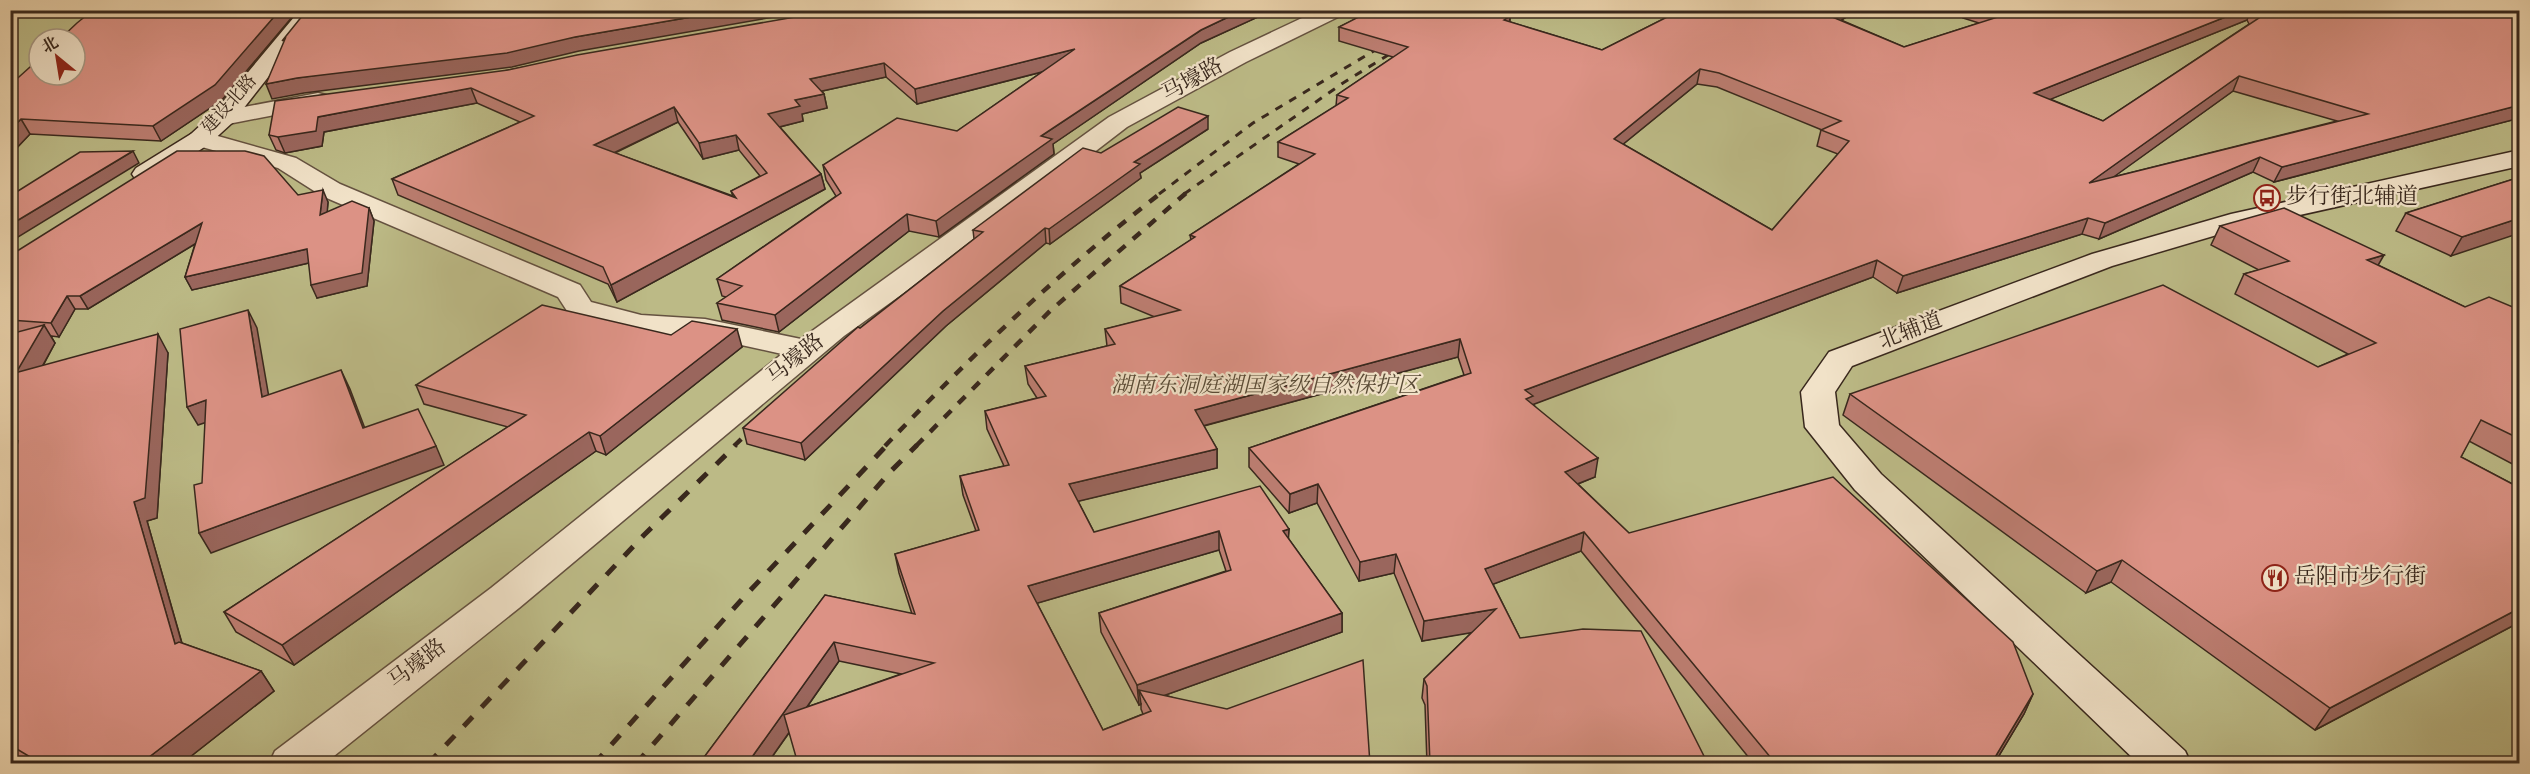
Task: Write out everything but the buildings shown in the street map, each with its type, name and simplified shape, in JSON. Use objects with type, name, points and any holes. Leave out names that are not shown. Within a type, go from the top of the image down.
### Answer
[{"type":"street","name":"建设北路","points":[[128,185],[200,139],[223,118],[311,10]]},
{"type":"street","name":"马壕路","points":[[291,764],[505,598],[833,329],[1009,204],[1118,122],[1238,57],[1337,10]]},
{"type":"street","points":[[223,118],[335,98]]},
{"type":"street","points":[[200,139],[287,163],[331,190],[569,291],[580,308],[640,324],[705,328],[807,350]]},
{"type":"street","name":"北辅道","points":[[2169,764],[1868,482],[1822,427],[1818,392],[1840,359],[2102,260],[2231,222],[2520,158]]},
{"type":"green space","name":"湖南东洞庭湖国家级自然保护区","points":[[10,11],[2519,11],[2519,763],[11,763]]},
{"type":"railway","points":[[1159,194],[1253,123],[1387,43]]},
{"type":"railway","points":[[1184,194],[1343,83],[1401,47]]},
{"type":"railway","points":[[885,446],[1018,314],[1053,282],[1161,193]]},
{"type":"railway","points":[[916,446],[1050,311],[1186,193]]},
{"type":"railway","points":[[734,446],[758,423]]},
{"type":"railway","points":[[428,764],[644,535],[736,445]]},
{"type":"railway","points":[[594,764],[744,597],[887,445]]},
{"type":"railway","points":[[636,764],[891,471],[916,446]]},
{"type":"place","name":"步行街北辅道","points":[[2267,198]]},
{"type":"place","name":"岳阳市步行街","points":[[2275,578]]}]
